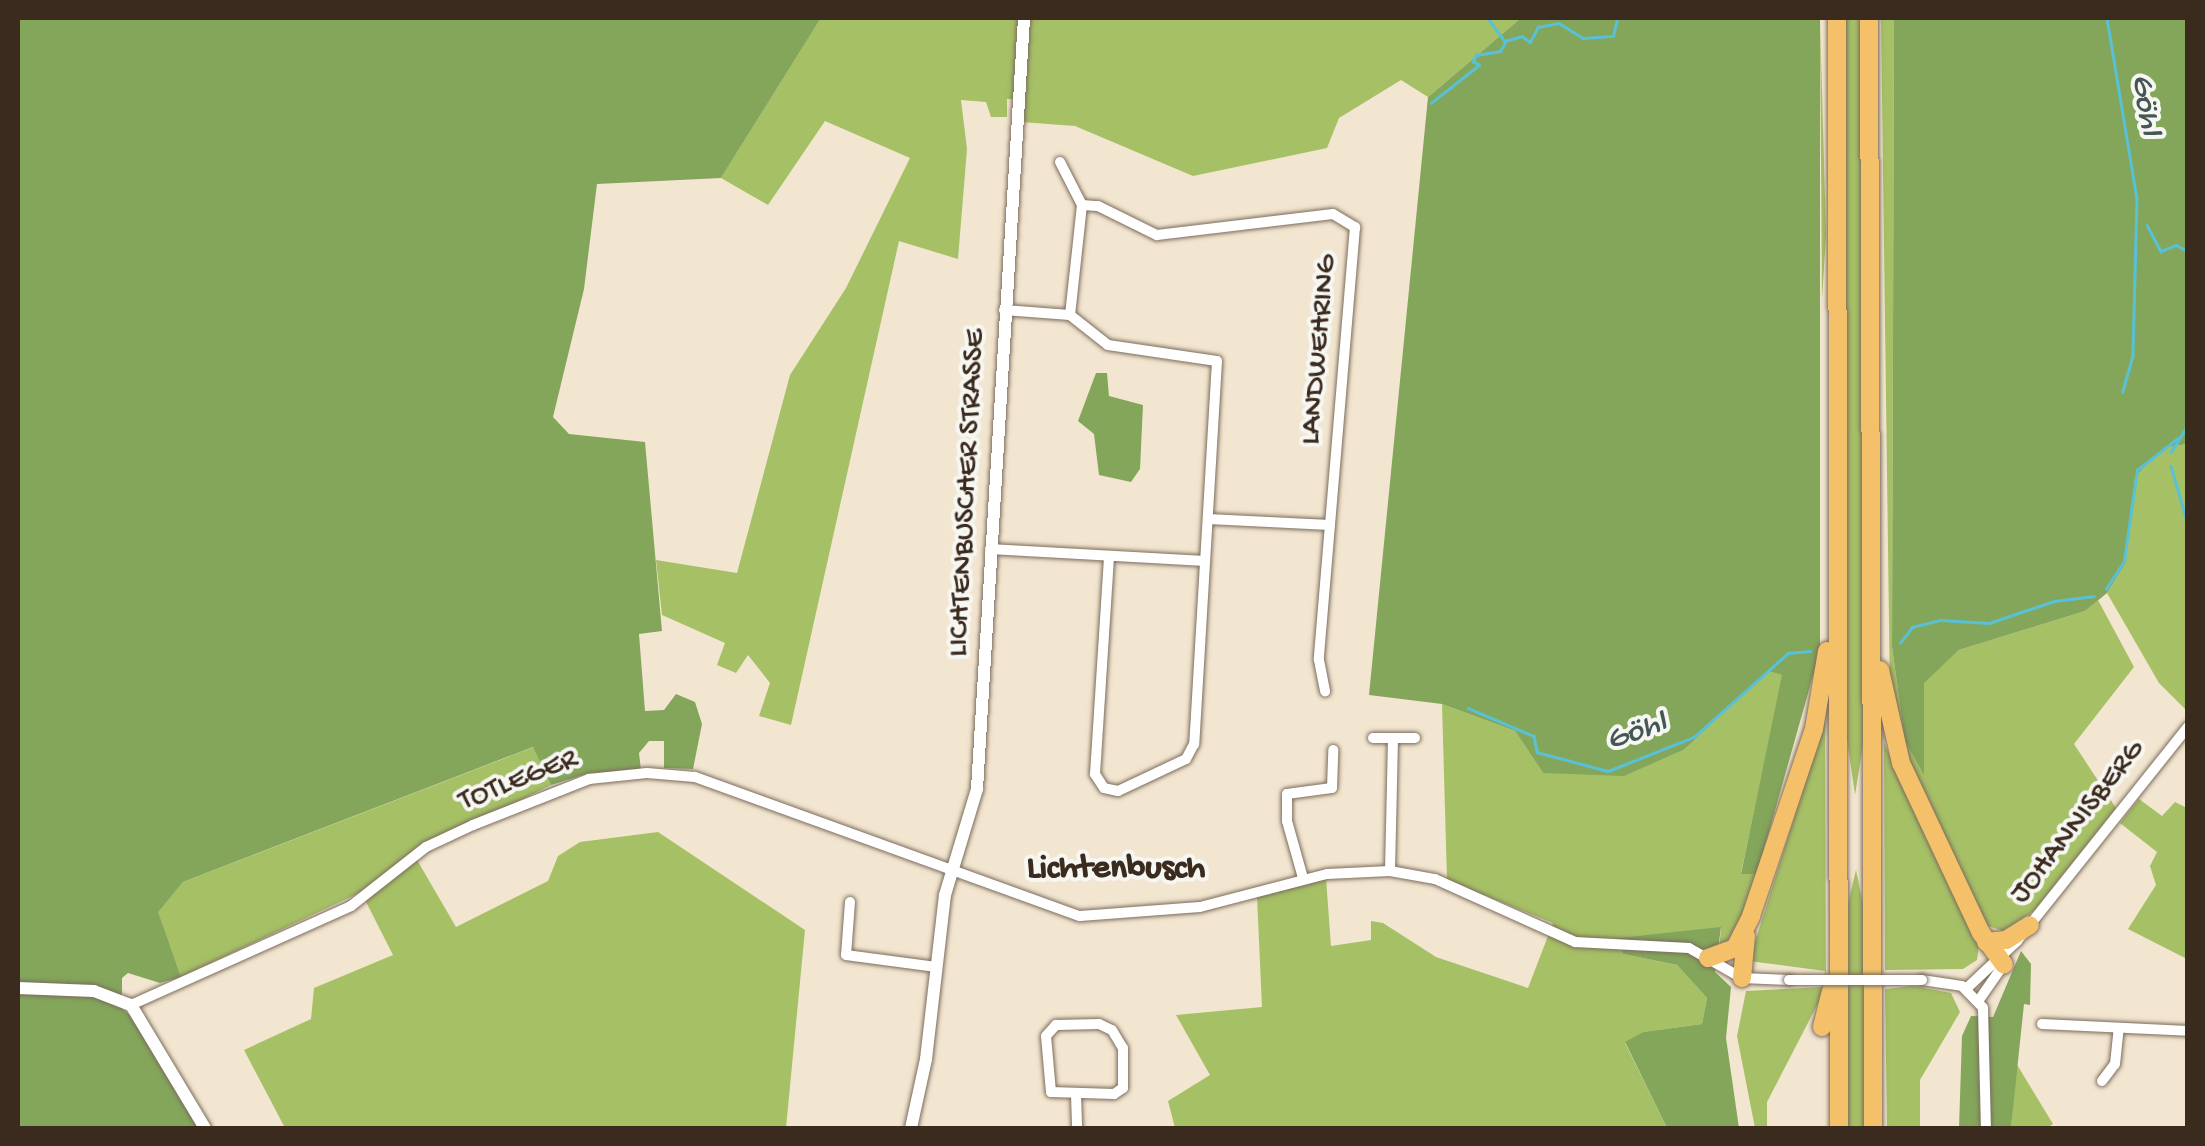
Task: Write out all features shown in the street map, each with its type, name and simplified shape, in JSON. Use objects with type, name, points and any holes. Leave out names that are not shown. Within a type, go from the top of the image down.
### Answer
[{"type":"highway","points":[[1837,18],[1839,1128]]},
{"type":"highway","points":[[1869,18],[1874,1128]]},
{"type":"highway","points":[[1708,958],[1736,948],[1751,916],[1820,706],[1838,607]]},
{"type":"highway","points":[[1872,646],[1900,763],[1986,942],[2004,958]]},
{"type":"highway","points":[[1742,978],[1751,916]]},
{"type":"highway","points":[[1986,942],[2006,940],[2030,925]]},
{"type":"highway","points":[[1822,1027],[1838,961]]},
{"type":"street","name":"LICHTENBUSCHER STRASSE","points":[[910,1128],[955,867],[977,789],[1024,18]]},
{"type":"street","points":[[1060,162],[1082,205],[1070,314]]},
{"type":"street","name":"LANDWEHRING","points":[[1082,205],[1098,206],[1157,235],[1333,214],[1349,218],[1356,236],[1319,660],[1325,691]]},
{"type":"street","points":[[1004,310],[1070,314],[1108,346],[1217,361],[1192,753],[1118,790],[1104,788],[1095,774],[1109,556]]},
{"type":"street","points":[[1208,519],[1330,526]]},
{"type":"street","points":[[990,549],[1204,561]]},
{"type":"street","name":"JOHANNISBERG","points":[[1980,1000],[2004,958],[2188,727]]},
{"type":"street","points":[[1373,738],[1415,738]]},
{"type":"street","points":[[1390,871],[1393,738]]},
{"type":"street","points":[[1302,878],[1288,794],[1332,788],[1334,750]]},
{"type":"street","name":"TOTLEGER","points":[[131,1005],[351,906],[442,839],[589,779],[695,777],[955,867],[1057,910],[1094,916],[1200,907],[1302,878],[1390,871],[1435,879],[1575,942],[1682,947],[1742,978]]},
{"type":"street","points":[[850,902],[846,955],[936,967]]},
{"type":"street","name":"JOHANNISBERG","points":[[1966,988],[2004,958]]},
{"type":"street","points":[[1742,978],[1922,980],[1966,988],[1980,1000],[1988,1024],[1986,1128]]},
{"type":"street","points":[[18,988],[94,991],[131,1005],[205,1128]]},
{"type":"street","points":[[2042,1024],[2188,1031]]},
{"type":"street","points":[[1056,1025],[1105,1026],[1123,1048],[1122,1088],[1076,1095],[1046,1087],[1046,1036],[1056,1025]]},
{"type":"street","points":[[2102,1081],[2114,1064],[2118,1028]]},
{"type":"street","points":[[1076,1095],[1077,1128]]},
{"type":"green space","points":[[18,18],[821,18],[721,178],[597,184],[584,289],[553,417],[569,434],[645,442],[662,631],[639,634],[645,711],[664,710],[676,694],[695,702],[702,724],[693,769],[664,768],[664,741],[649,741],[639,753],[641,770],[589,773],[551,785],[533,747],[183,882],[158,912],[181,977],[160,983],[128,973],[122,978],[122,1009],[141,1024],[199,1128],[18,1128]]},
{"type":"green space","points":[[821,18],[1521,18],[1428,97],[1401,80],[1339,118],[1327,148],[1193,176],[1075,126],[1021,122],[1022,99],[1007,99],[1007,117],[991,117],[986,102],[961,100],[967,149],[958,259],[899,241],[791,725],[759,716],[770,683],[748,655],[736,673],[717,665],[725,643],[662,615],[656,560],[737,573],[790,375],[846,288],[910,158],[825,121],[768,205],[721,178]]},
{"type":"green space","points":[[1521,18],[1820,18],[1820,651],[1757,874],[1741,874],[1782,675],[1768,671],[1685,749],[1624,776],[1543,773],[1515,731],[1442,704],[1369,695],[1428,97]]},
{"type":"green space","points":[[1820,18],[1826,235],[1822,299]]},
{"type":"green space","points":[[1842,18],[1863,18],[1864,739],[1855,795],[1845,725]]},
{"type":"green space","points":[[1881,18],[1894,18],[1892,647],[1905,741],[1924,774],[1923,683],[1959,650],[2085,611],[2098,600],[2134,667],[2074,744],[2116,808],[2035,910],[2003,931],[1985,925],[1913,776],[1890,699]]},
{"type":"green space","points":[[1894,18],[2188,18],[2187,444],[2164,448],[2135,477],[2126,563],[2107,593],[2085,611],[1959,650],[1924,683],[1924,775],[1905,741],[1892,647]]},
{"type":"green space","points":[[1096,373],[1107,373],[1109,396],[1143,405],[1140,469],[1131,482],[1099,475],[1094,434],[1078,421]]},
{"type":"green space","points":[[2187,444],[2187,711],[2159,683],[2107,593],[2126,563],[2135,477],[2164,448]]},
{"type":"green space","points":[[1768,671],[1783,675],[1741,873],[1757,874],[1739,933],[1719,950],[1721,928],[1617,938],[1623,954],[1677,965],[1707,998],[1702,1024],[1643,1032],[1625,1043],[1667,1128],[1175,1128],[1168,1101],[1210,1075],[1176,1015],[1262,1007],[1257,897],[1326,878],[1331,946],[1371,940],[1371,921],[1383,923],[1436,957],[1528,988],[1553,923],[1447,880],[1442,704],[1515,731],[1543,773],[1685,749]]},
{"type":"green space","points":[[1825,720],[1826,988],[1767,1102],[1767,1128],[1755,1128],[1737,1036],[1746,991],[1824,987],[1825,971],[1749,961]]},
{"type":"green space","points":[[1884,743],[1979,945],[1977,960],[1963,969],[1885,970]]},
{"type":"green space","points":[[534,747],[551,785],[413,853],[456,927],[548,881],[558,856],[580,842],[658,832],[805,930],[786,1128],[285,1128],[244,1050],[311,1019],[314,988],[393,955],[361,892],[181,977],[157,912],[183,882]]},
{"type":"green space","points":[[2139,799],[2162,816],[2175,802],[2187,808],[2187,959],[2128,929],[2156,885],[2150,866],[2157,852],[2120,823]]},
{"type":"green space","points":[[1856,870],[1867,923],[1866,1128],[1845,1128],[1846,912]]},
{"type":"green space","points":[[1721,927],[1715,972],[1731,987],[1726,1038],[1739,1128],[1667,1128],[1625,1042],[1643,1032],[1702,1024],[1707,998],[1677,965],[1623,954],[1617,938]]},
{"type":"green space","points":[[2021,951],[2031,964],[2030,1005],[2024,1004],[2011,1128],[1959,1128],[1962,1036],[1971,1016],[1993,1017]]},
{"type":"green space","points":[[1913,986],[1951,993],[1960,1012],[1920,1080],[1920,1128],[1887,1128],[1885,989]]},
{"type":"green space","points":[[2016,1063],[2053,1124],[2047,1128],[2011,1128]]},
{"type":"waterway","name":"Göhl","points":[[1488,18],[1505,41],[1522,36],[1530,42],[1538,27],[1559,23],[1583,38],[1613,36],[1617,18]]},
{"type":"waterway","name":"Göhl","points":[[2107,18],[2137,199],[2133,356],[2123,392]]},
{"type":"waterway","points":[[1431,103],[1479,65],[1473,62],[1476,55],[1500,51],[1505,43]]},
{"type":"waterway","name":"Göhl","points":[[2147,225],[2161,251],[2176,245],[2188,251]]},
{"type":"waterway","name":"Göhl","points":[[2171,452],[2188,425]]},
{"type":"waterway","name":"Göhl","points":[[2106,589],[2124,561],[2137,470],[2178,438]]},
{"type":"waterway","points":[[2171,466],[2188,524]]},
{"type":"waterway","name":"Göhl","points":[[1900,643],[1912,627],[1941,620],[1989,623],[2054,601],[2094,596]]},
{"type":"waterway","name":"Göhl","points":[[1468,708],[1534,736],[1537,752],[1608,771],[1694,737],[1788,653],[1810,651]]},
{"type":"district","name":"Lichtenbusch","points":[[1116,870]]}]
